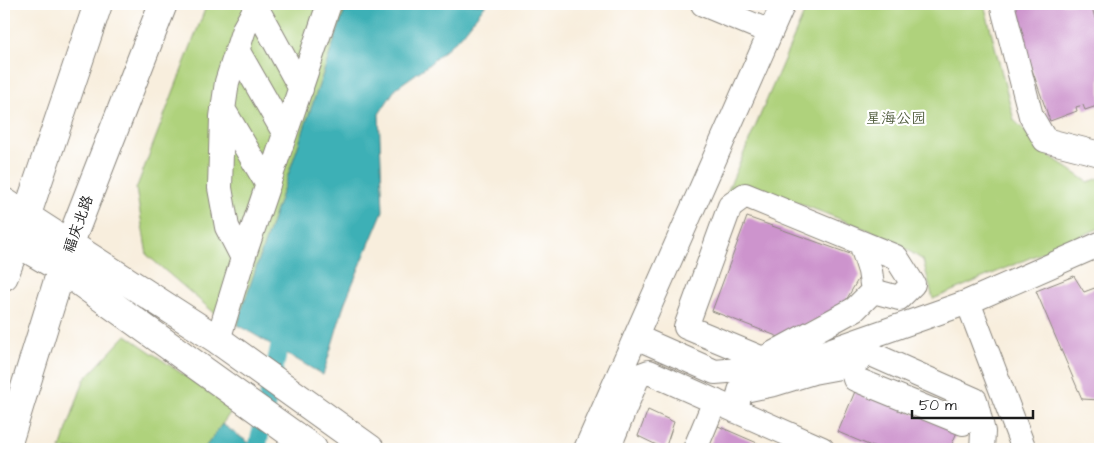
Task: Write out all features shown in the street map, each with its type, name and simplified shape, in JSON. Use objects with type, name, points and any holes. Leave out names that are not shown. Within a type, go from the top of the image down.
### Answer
[{"type":"main road","points":[[4,276],[10,239],[26,217],[98,4]]},
{"type":"main road","name":"福庆北路","points":[[6,449],[66,257],[163,4]]},
{"type":"main road","points":[[4,202],[26,217],[66,257],[244,400],[304,443]]},
{"type":"main road","points":[[10,239],[66,257],[218,340],[370,449]]},
{"type":"street","points":[[218,340],[243,258],[330,4]]},
{"type":"street","points":[[703,4],[731,9],[770,32]]},
{"type":"street","points":[[586,449],[783,4]]},
{"type":"street","points":[[1002,4],[1031,116],[1045,140],[1100,154]]},
{"type":"street","points":[[257,5],[300,89]]},
{"type":"street","points":[[243,258],[227,227],[220,188],[223,109],[227,82],[244,28],[257,5]]},
{"type":"street","points":[[237,50],[285,134]]},
{"type":"street","points":[[223,109],[268,185]]},
{"type":"street","points":[[760,364],[686,327],[730,206],[745,194],[896,257],[913,284],[899,298],[873,291]]},
{"type":"street","points":[[862,243],[870,271],[873,291]]},
{"type":"street","points":[[636,337],[715,372],[760,364],[786,366],[968,302],[1100,244]]},
{"type":"street","points":[[738,401],[760,364],[854,309],[873,291]]},
{"type":"street","points":[[968,302],[1024,449]]},
{"type":"street","points":[[608,449],[638,376],[649,372],[715,401],[738,401],[774,384],[813,372],[851,365],[869,353],[975,400]]},
{"type":"street","points":[[882,390],[883,359]]},
{"type":"street","points":[[851,365],[855,379],[962,423],[975,400]]},
{"type":"street","points":[[882,390],[906,369]]},
{"type":"street","points":[[918,404],[930,380]]},
{"type":"street","points":[[942,414],[952,390]]},
{"type":"street","points":[[975,400],[983,432],[982,449]]},
{"type":"street","points":[[695,449],[715,401]]},
{"type":"street","points":[[738,401],[822,449]]},
{"type":"green space","points":[[207,4],[347,4],[238,325],[218,316],[147,255],[136,189]]},
{"type":"green space","name":"星海公园","points":[[808,4],[984,4],[1014,120],[1050,156],[1088,182],[1100,178],[1100,228],[933,299],[923,260],[889,238],[762,189],[725,197]]},
{"type":"green space","points":[[126,335],[233,409],[204,449],[60,449],[84,380]]},
{"type":"water","points":[[347,4],[486,4],[462,35],[427,66],[396,88],[379,114],[383,211],[345,302],[323,375],[238,325]]},
{"type":"water","points":[[222,424],[258,449],[204,449]]},
{"type":"building","points":[[1009,4],[1091,4],[1095,18],[1100,16],[1100,105],[1085,110],[1083,105],[1076,107],[1077,111],[1050,121]]},
{"type":"building","points":[[747,217],[853,255],[860,276],[841,309],[779,337],[712,311]]},
{"type":"building","points":[[1074,276],[1084,292],[1100,286],[1100,400],[1082,399],[1036,291]]},
{"type":"building","points":[[856,389],[957,432],[950,449],[878,449],[838,432]]},
{"type":"building","points":[[648,410],[674,422],[665,449],[638,436]]},
{"type":"building","points":[[718,426],[771,449],[708,449]]},
{"type":"waterway","points":[[257,449],[284,325]]}]
